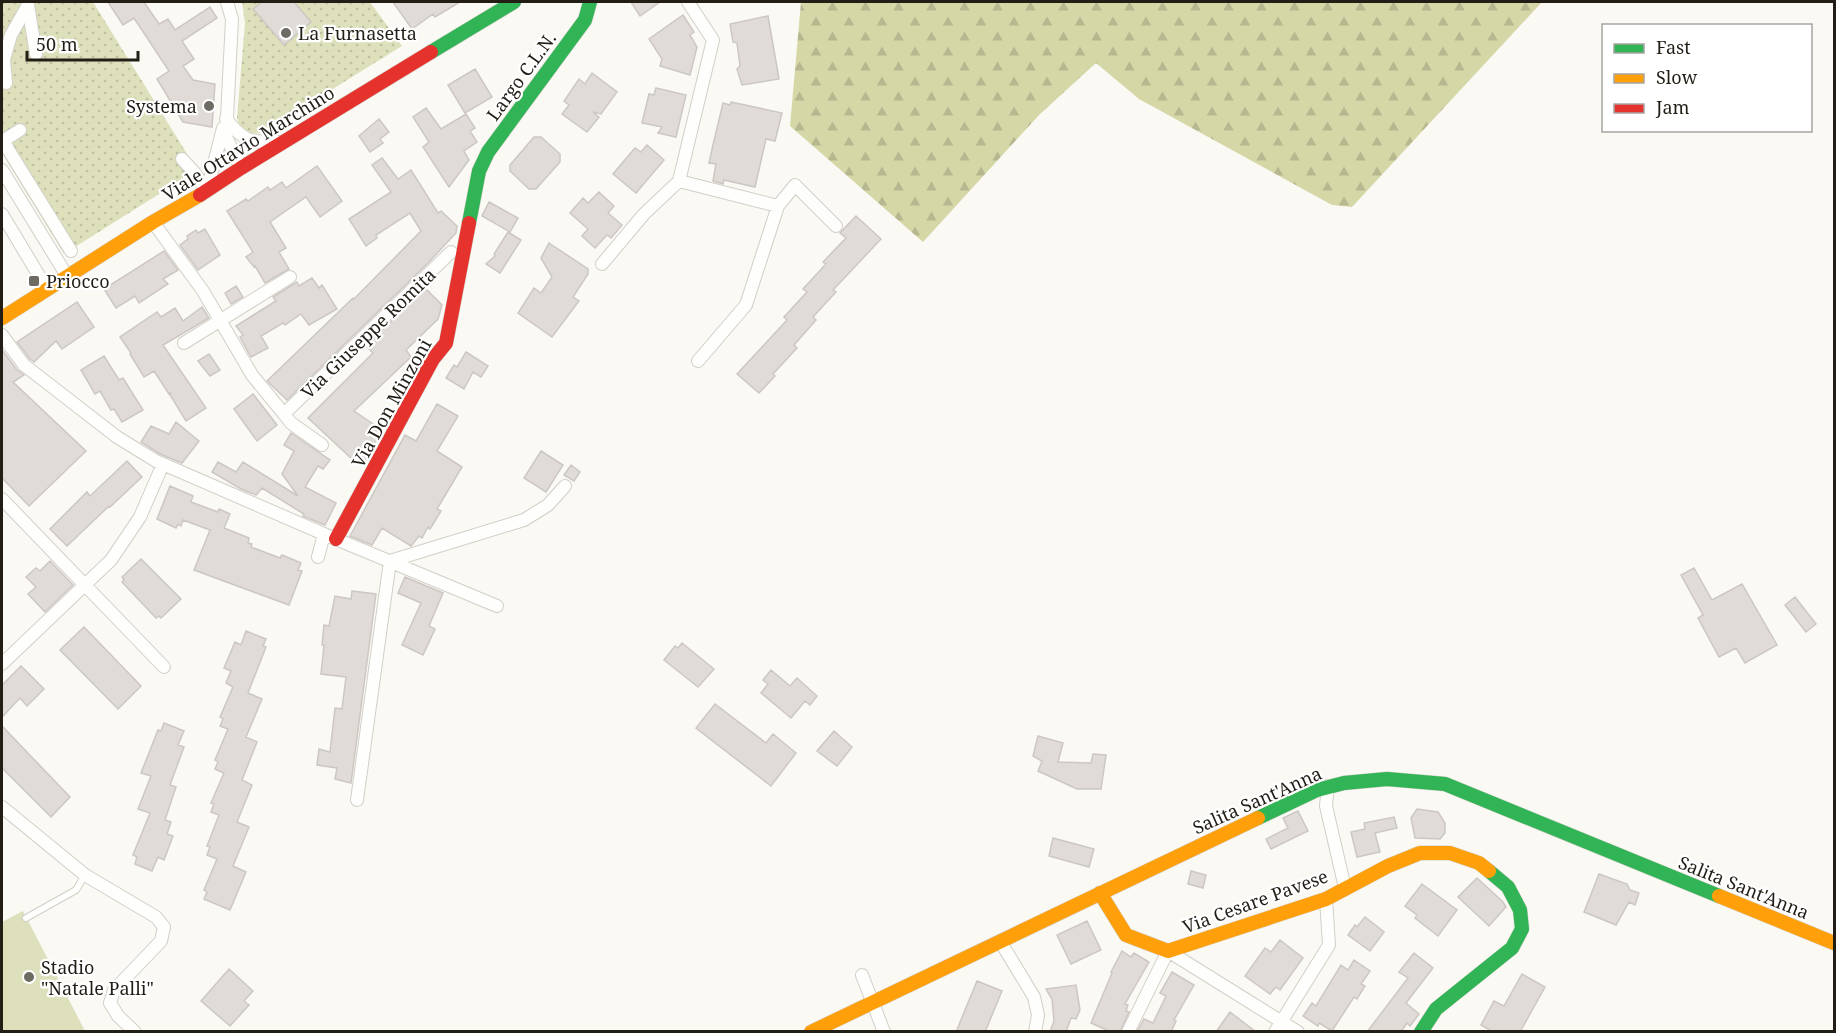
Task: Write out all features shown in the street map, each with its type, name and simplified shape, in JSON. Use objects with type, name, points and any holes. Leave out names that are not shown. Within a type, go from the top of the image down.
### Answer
[{"type":"street","points":[[227,2],[232,19],[226,137],[241,168]]},
{"type":"street","name":"Viale Ottavio Marchino","points":[[2,318],[284,141],[514,2]]},
{"type":"street","name":"Largo C.L.N.","points":[[478,171],[488,152],[585,20],[590,2]]},
{"type":"street","points":[[602,264],[644,214],[680,181],[713,40],[688,2]]},
{"type":"street","points":[[6,83],[4,59],[11,35],[28,5],[36,54]]},
{"type":"street","points":[[226,119],[236,132],[249,140],[284,141]]},
{"type":"street","points":[[207,191],[226,119]]},
{"type":"street","points":[[20,130],[2,140],[71,250]]},
{"type":"street","points":[[182,159],[207,191]]},
{"type":"street","points":[[2,170],[67,276]]},
{"type":"street","name":"Via Don Minzoni","points":[[330,537],[433,359],[446,343],[478,171]]},
{"type":"street","points":[[680,181],[778,206]]},
{"type":"street","points":[[698,361],[746,305],[778,206],[795,185],[836,226]]},
{"type":"street","points":[[2,214],[47,290]]},
{"type":"street","name":"Via Giuseppe Romita","points":[[153,222],[203,291],[252,375],[291,423],[322,445]]},
{"type":"street","name":"Via Giuseppe Romita","points":[[284,414],[451,252]]},
{"type":"street","points":[[183,343],[290,277]]},
{"type":"street","points":[[2,335],[24,365],[117,437],[159,462],[330,537],[497,606]]},
{"type":"street","points":[[2,664],[111,560],[140,516],[159,462]]},
{"type":"street","points":[[390,561],[524,520],[548,505],[565,486]]},
{"type":"street","points":[[2,499],[164,668]]},
{"type":"street","points":[[318,557],[330,537]]},
{"type":"street","points":[[357,800],[390,561]]},
{"type":"street","name":"Salita Sant'Anna","points":[[811,1032],[1281,807],[1328,786],[1368,778],[1407,779],[1445,784],[1834,943]]},
{"type":"street","points":[[1328,786],[1326,806],[1345,888]]},
{"type":"street","points":[[2,807],[85,875],[156,917],[164,927],[160,941],[114,990],[110,1004],[118,1016],[135,1032]]},
{"type":"street","name":"Via Cesare Pavese","points":[[1100,893],[1126,935],[1168,951],[1326,899],[1388,866],[1420,853],[1450,853],[1479,863],[1508,887],[1520,910],[1522,929],[1512,948],[1436,1009],[1421,1032]]},
{"type":"street","points":[[1278,1026],[1329,945],[1326,899]]},
{"type":"street","points":[[1000,941],[1034,997],[1038,1015],[1035,1032]]},
{"type":"street","points":[[1128,1032],[1168,951],[1278,1026],[1298,1032]]},
{"type":"street","points":[[862,975],[884,1032]]},
{"type":"lane","points":[[26,918],[76,890],[85,875]]},
{"type":"green space","points":[[2,2],[93,2],[197,170],[64,254],[2,153]]},
{"type":"green space","points":[[242,2],[370,2],[402,46],[265,131],[247,132],[241,127],[237,118],[245,23]]},
{"type":"green space","points":[[801,2],[1542,2],[1352,207],[1332,205],[1139,99],[1096,63],[1039,115],[923,242],[790,126]]},
{"type":"green space","name":"Stadio \"Natale Palli\"","points":[[23,911],[85,1031],[2,1032],[2,922]]},
{"type":"building","points":[[108,2],[144,2],[159,24],[168,19],[175,30],[210,7],[217,18],[182,41],[194,59],[183,66],[193,80],[215,84],[212,127],[183,122],[157,79],[169,71],[134,18],[123,25]]},
{"type":"building","name":"La Furnasetta","points":[[262,2],[294,2],[311,22],[284,45],[253,9]]},
{"type":"building","points":[[393,2],[460,2],[435,17],[433,14],[412,29]]},
{"type":"building","points":[[631,2],[660,2],[640,16]]},
{"type":"building","points":[[683,15],[694,32],[690,35],[697,47],[690,75],[660,66],[662,59],[649,39]]},
{"type":"building","points":[[768,16],[779,79],[742,85],[737,69],[740,66],[737,43],[733,42],[730,24]]},
{"type":"building","points":[[475,69],[492,97],[465,113],[448,85]]},
{"type":"building","points":[[592,73],[617,92],[601,114],[593,112],[599,117],[587,132],[562,114],[569,105],[564,101],[579,79],[585,84]]},
{"type":"building","points":[[656,88],[686,95],[676,137],[658,133],[662,127],[642,123],[649,94],[654,95]]},
{"type":"building","points":[[731,102],[782,113],[775,141],[766,139],[755,187],[724,180],[723,184],[713,181],[716,164],[709,163],[713,145],[723,103],[730,105]]},
{"type":"building","points":[[426,108],[441,129],[466,114],[475,128],[470,131],[477,142],[464,151],[469,160],[449,187],[423,147],[429,142],[413,117]]},
{"type":"building","points":[[379,119],[389,132],[380,139],[383,143],[370,152],[359,136]]},
{"type":"building","points":[[534,137],[541,137],[560,154],[560,162],[536,189],[529,189],[510,171],[510,165]]},
{"type":"building","points":[[647,145],[664,160],[636,193],[613,174],[635,148],[641,152]]},
{"type":"building","points":[[382,158],[398,179],[411,170],[438,213],[441,211],[457,226],[456,233],[287,400],[267,381],[354,299],[421,231],[410,213],[376,235],[377,238],[366,246],[349,219],[391,192],[372,165]]},
{"type":"building","points":[[317,166],[342,201],[320,217],[306,197],[270,222],[286,248],[279,252],[289,269],[265,283],[255,266],[246,257],[253,252],[227,211],[246,199],[248,201],[268,187],[270,190],[282,182],[286,188]]},
{"type":"building","points":[[599,192],[614,206],[608,213],[622,225],[611,238],[607,235],[595,248],[582,236],[588,229],[570,213],[583,198],[588,203]]},
{"type":"building","points":[[489,202],[518,218],[510,232],[482,216]]},
{"type":"building","points":[[856,216],[881,239],[833,290],[836,292],[813,317],[816,320],[794,345],[797,348],[759,393],[737,374],[787,320],[784,317],[807,292],[803,289],[826,264],[823,262],[846,238],[840,233]]},
{"type":"building","points":[[205,229],[220,255],[198,270],[180,245],[196,230],[198,233]]},
{"type":"building","points":[[508,232],[521,240],[500,273],[486,264],[495,256],[494,254]]},
{"type":"building","points":[[549,243],[588,269],[588,274],[573,297],[579,301],[552,337],[518,313],[534,288],[541,293],[552,277],[541,258]]},
{"type":"building","points":[[164,251],[178,270],[163,279],[168,284],[139,303],[135,296],[116,308],[104,289]]},
{"type":"building","points":[[312,278],[319,288],[322,285],[337,309],[309,325],[301,314],[285,325],[283,323],[261,336],[268,348],[251,357],[240,337],[243,335],[236,326],[276,301],[273,297],[297,282],[299,286]]},
{"type":"building","points":[[236,286],[243,297],[231,304],[225,293]]},
{"type":"building","points":[[425,288],[442,305],[438,319],[406,350],[411,357],[354,411],[382,430],[364,463],[355,456],[352,459],[308,418],[373,353],[366,346]]},
{"type":"building","points":[[77,302],[94,327],[62,349],[56,341],[34,362],[30,359],[17,342]]},
{"type":"building","points":[[202,307],[209,318],[163,345],[206,408],[186,421],[170,395],[171,392],[169,394],[154,371],[144,377],[120,337],[157,312],[161,317],[175,308],[183,321]]},
{"type":"building","points":[[3,351],[17,370],[24,375],[13,382],[86,451],[29,506],[2,478]]},
{"type":"building","points":[[466,352],[488,366],[481,377],[473,372],[464,389],[446,378],[454,365],[457,367]]},
{"type":"building","points":[[209,354],[220,370],[210,376],[198,361]]},
{"type":"building","points":[[104,356],[119,380],[123,378],[143,410],[122,422],[114,409],[111,410],[100,391],[95,394],[81,370]]},
{"type":"building","points":[[253,394],[277,425],[257,441],[234,409]]},
{"type":"building","points":[[437,404],[458,416],[437,451],[462,467],[437,509],[441,511],[430,529],[428,527],[422,538],[419,536],[411,546],[382,528],[372,545],[350,536],[405,435],[416,441]]},
{"type":"building","points":[[176,422],[199,441],[182,463],[160,454],[141,442],[151,426],[169,434]]},
{"type":"building","points":[[291,433],[330,460],[323,469],[318,466],[305,487],[336,503],[325,525],[303,516],[304,514],[262,488],[256,495],[212,472],[218,462],[236,472],[243,462],[298,496],[282,474],[294,451],[284,445]]},
{"type":"building","points":[[541,451],[563,465],[546,492],[524,478]]},
{"type":"building","points":[[127,461],[142,477],[67,546],[50,529],[87,492],[90,496]]},
{"type":"building","points":[[571,465],[580,472],[574,481],[564,475]]},
{"type":"building","points":[[170,486],[193,496],[191,502],[230,514],[224,528],[249,538],[248,543],[252,544],[251,547],[280,558],[282,555],[301,563],[298,570],[302,571],[289,605],[194,570],[210,530],[183,520],[181,526],[178,524],[176,528],[157,519]]},
{"type":"building","points":[[141,559],[181,599],[161,618],[159,616],[156,618],[122,582],[124,580],[122,577]]},
{"type":"building","points":[[50,561],[73,585],[45,612],[28,594],[36,587],[26,577],[36,568],[40,571]]},
{"type":"building","points":[[1694,568],[1712,600],[1742,584],[1777,645],[1745,663],[1736,648],[1719,657],[1698,618],[1703,615],[1681,575]]},
{"type":"building","points":[[405,577],[443,593],[429,626],[435,629],[423,655],[402,645],[421,603],[398,593]]},
{"type":"building","points":[[352,591],[376,594],[351,783],[335,779],[337,768],[317,765],[319,749],[330,752],[335,708],[342,709],[346,677],[321,674],[324,625],[329,626],[335,596],[351,599]]},
{"type":"building","points":[[1795,597],[1816,624],[1806,632],[1785,605]]},
{"type":"building","points":[[84,627],[141,686],[118,709],[60,650]]},
{"type":"building","points":[[246,631],[266,639],[263,646],[266,647],[248,693],[262,699],[246,737],[257,742],[242,780],[252,785],[237,822],[249,827],[233,866],[246,872],[230,910],[204,899],[207,892],[204,890],[217,859],[207,855],[210,847],[207,846],[219,815],[211,812],[214,804],[211,803],[224,773],[215,769],[218,762],[215,760],[228,729],[220,726],[223,719],[220,717],[233,687],[226,683],[231,671],[224,668],[235,642],[241,645]]},
{"type":"building","points":[[682,643],[714,669],[698,687],[664,660],[675,646],[678,648]]},
{"type":"building","points":[[21,666],[44,689],[27,706],[20,698],[2,717],[2,685]]},
{"type":"building","points":[[771,670],[790,686],[797,678],[817,696],[810,705],[805,701],[791,718],[761,693],[768,684],[763,680]]},
{"type":"building","points":[[715,704],[766,743],[773,734],[796,753],[771,786],[696,728]]},
{"type":"building","points":[[164,723],[184,731],[178,745],[184,747],[170,785],[176,787],[165,820],[171,822],[167,834],[173,836],[164,860],[158,857],[152,871],[135,864],[137,857],[133,855],[150,813],[138,809],[151,776],[141,773],[158,730],[161,731]]},
{"type":"building","points":[[2,726],[70,797],[51,817],[2,768]]},
{"type":"building","points":[[834,731],[852,747],[837,766],[817,751]]},
{"type":"building","points":[[1038,736],[1063,743],[1058,762],[1091,763],[1093,754],[1106,755],[1101,789],[1077,789],[1038,771],[1042,761],[1033,756]]},
{"type":"building","points":[[1417,809],[1438,812],[1445,823],[1445,833],[1440,839],[1415,838],[1411,818]]},
{"type":"building","points":[[1298,811],[1308,831],[1271,849],[1266,839],[1288,828],[1283,818]]},
{"type":"building","points":[[1394,817],[1397,828],[1375,833],[1380,852],[1357,857],[1351,832],[1365,829],[1364,823]]},
{"type":"building","points":[[1053,838],[1094,849],[1089,867],[1049,856]]},
{"type":"building","points":[[1191,871],[1206,875],[1203,888],[1188,884]]},
{"type":"building","points":[[1599,874],[1627,884],[1630,890],[1639,893],[1635,905],[1629,902],[1616,925],[1584,912]]},
{"type":"building","points":[[1477,878],[1506,907],[1489,926],[1458,897]]},
{"type":"building","points":[[1422,884],[1457,910],[1438,936],[1415,918],[1417,915],[1405,906]]},
{"type":"building","points":[[1365,917],[1384,932],[1370,951],[1348,935]]},
{"type":"building","points":[[1087,921],[1101,950],[1071,964],[1057,935]]},
{"type":"building","points":[[1280,940],[1303,958],[1280,990],[1276,987],[1270,994],[1245,976],[1265,948],[1271,952]]},
{"type":"building","points":[[1122,951],[1131,957],[1134,953],[1149,962],[1125,1004],[1128,1005],[1126,1011],[1129,1012],[1120,1032],[1111,1032],[1091,1023]]},
{"type":"building","points":[[1414,953],[1433,968],[1406,1003],[1419,1014],[1410,1026],[1407,1023],[1401,1032],[1367,1032],[1408,978],[1399,972]]},
{"type":"building","points":[[1354,960],[1370,971],[1361,984],[1365,986],[1357,999],[1354,997],[1332,1031],[1319,1023],[1318,1026],[1303,1016],[1312,1003],[1316,1006],[1341,965],[1348,970]]},
{"type":"building","points":[[229,969],[253,991],[244,1001],[249,1005],[230,1026],[201,1001]]},
{"type":"building","points":[[1172,972],[1194,985],[1174,1020],[1176,1021],[1171,1032],[1137,1032],[1144,1019],[1153,1023],[1166,996],[1160,993]]},
{"type":"building","points":[[1522,974],[1545,987],[1520,1032],[1493,1032],[1481,1025],[1494,1001],[1504,1006]]},
{"type":"building","points":[[977,981],[1002,991],[985,1032],[956,1032]]},
{"type":"building","points":[[1076,985],[1080,1010],[1076,1019],[1071,1018],[1066,1032],[1050,1032],[1054,1021],[1052,999],[1046,989]]},
{"type":"building","points":[[1230,1012],[1256,1032],[1216,1032]]},
{"type":"traffic: fast","points":[[431,52],[514,2]]},
{"type":"traffic: fast","points":[[469,223],[479,171],[488,152],[585,20],[590,2]]},
{"type":"traffic: fast","points":[[1258,818],[1317,790],[1344,783],[1387,779],[1445,784],[1719,896]]},
{"type":"traffic: fast","points":[[1421,1032],[1436,1009],[1512,948],[1522,929],[1520,910],[1508,887],[1489,871]]},
{"type":"traffic: slow","points":[[2,318],[153,222],[200,195]]},
{"type":"traffic: slow","points":[[811,1032],[1258,818]]},
{"type":"traffic: slow","points":[[1100,893],[1126,935],[1168,951],[1326,899],[1388,866],[1420,853],[1450,853],[1479,863],[1489,871]]},
{"type":"traffic: slow","points":[[1719,896],[1834,943]]},
{"type":"traffic: jam","points":[[200,195],[431,52]]},
{"type":"traffic: jam","points":[[336,539],[433,359],[446,343],[469,223]]},
{"type":"place","name":"La Furnasetta","points":[[286,33]]},
{"type":"place","name":"Systema","points":[[209,106]]},
{"type":"place","name":"Priocco","points":[[34,281]]},
{"type":"place","name":"Stadio \"Natale Palli\"","points":[[29,977]]}]
